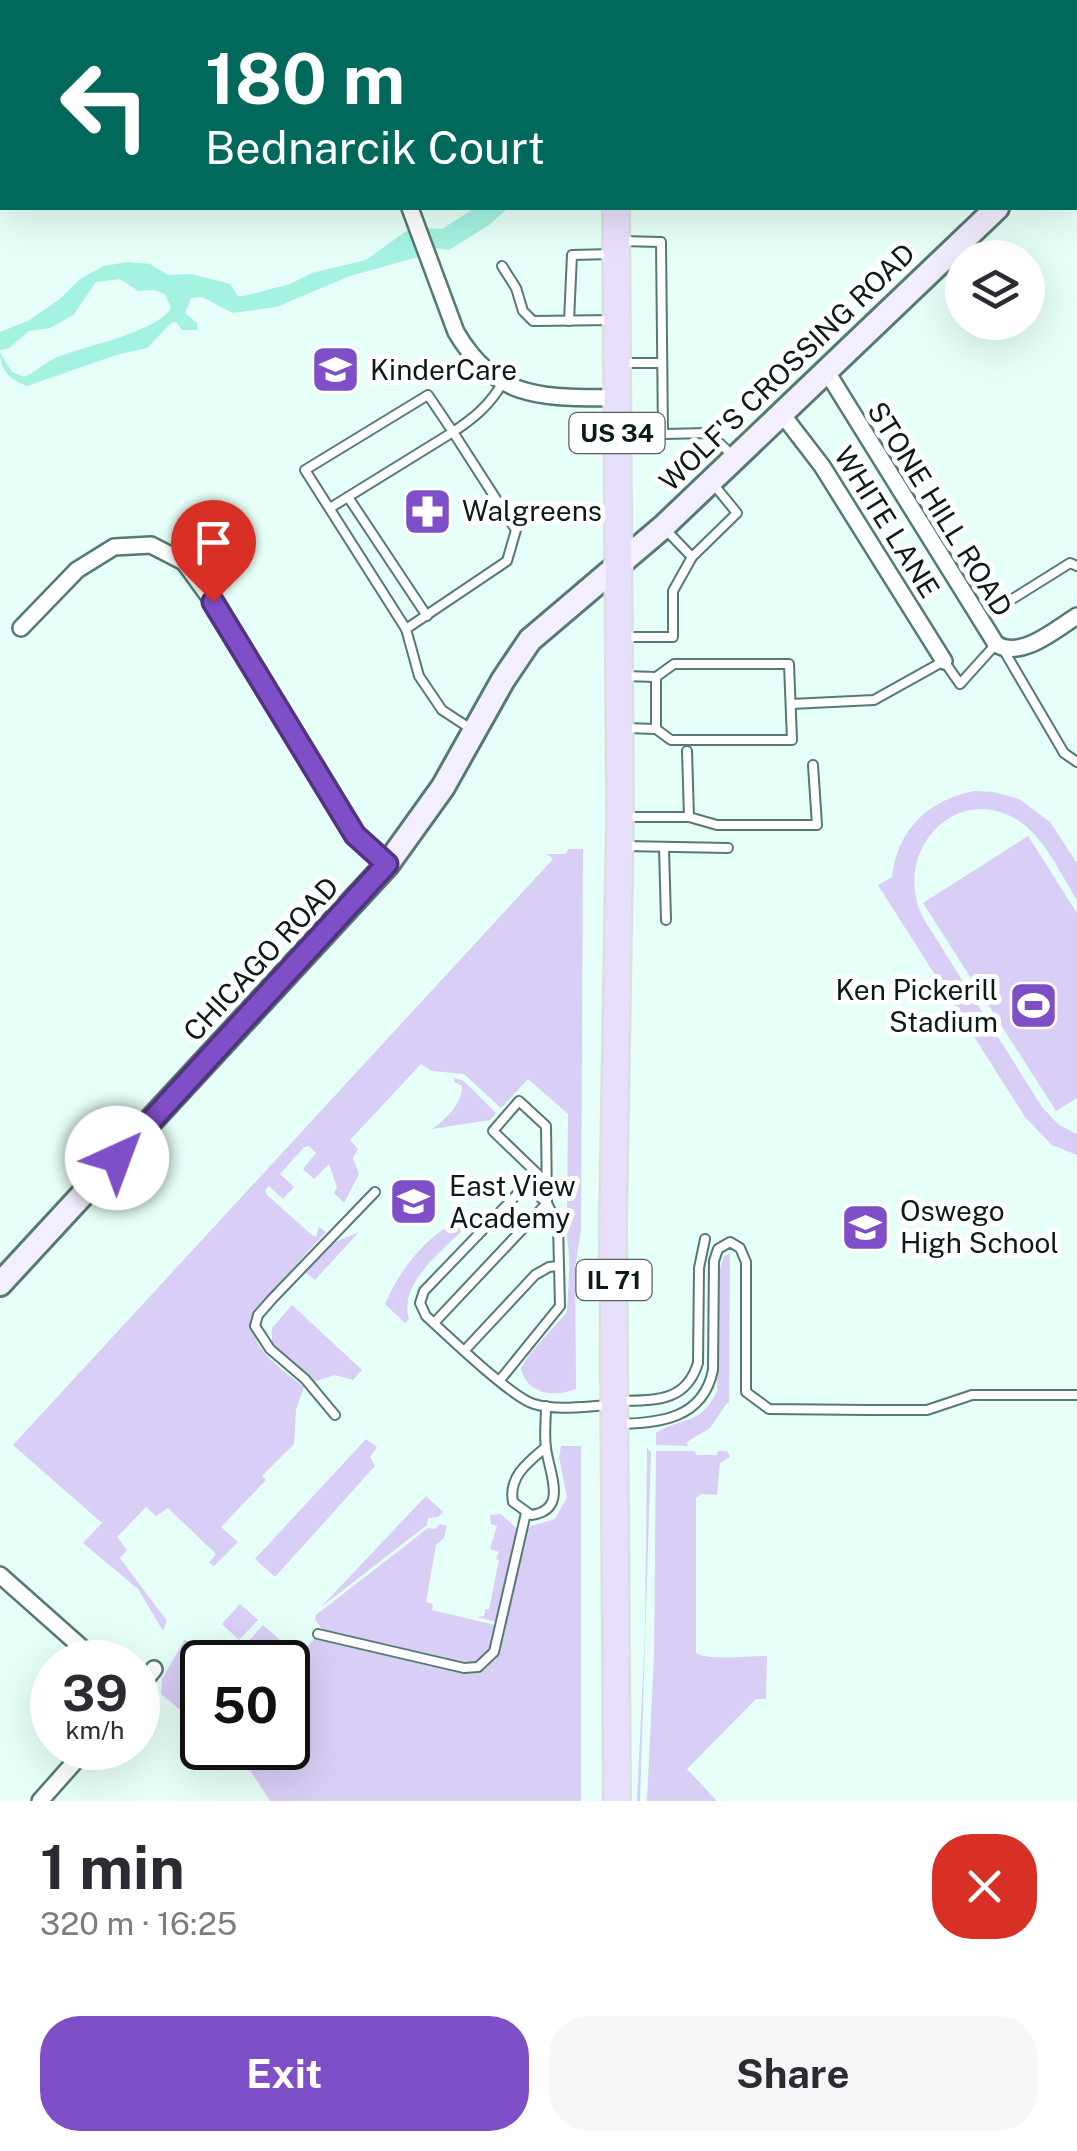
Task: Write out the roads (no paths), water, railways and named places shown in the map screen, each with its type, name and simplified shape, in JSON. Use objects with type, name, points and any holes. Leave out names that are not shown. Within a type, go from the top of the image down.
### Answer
[{"type":"main road","name":"US 34","points":[[616,210],[618,568]]},
{"type":"main road","name":"WOLF'S CROSSING ROAD","points":[[618,568],[995,210]]},
{"type":"main road","name":"IL 71","points":[[617,1801],[613,1222],[620,845],[618,568]]},
{"type":"main road","name":"CHICAGO ROAD","points":[[0,1284],[387,864],[443,788],[530,640],[618,568]]},
{"type":"street","points":[[410,210],[448,314],[476,361],[514,390],[617,398]]},
{"type":"street","name":"STONE HILL ROAD","points":[[827,372],[988,636],[1000,647],[1032,644],[1077,616]]},
{"type":"street","name":"WHITE LANE","points":[[782,414],[822,466],[944,660]]},
{"type":"street","points":[[22,628],[77,570],[114,547],[151,545],[184,562],[213,602],[355,835],[387,864]]},
{"type":"street","points":[[0,1575],[73,1640]]},
{"type":"street","points":[[40,1801],[67,1770]]},
{"type":"lane","points":[[569,321],[572,255],[661,242],[663,434],[709,434],[736,459]]},
{"type":"lane","points":[[502,266],[516,288],[527,318],[541,322],[617,320]]},
{"type":"lane","points":[[617,363],[662,363]]},
{"type":"lane","points":[[330,508],[476,417],[503,382]]},
{"type":"lane","points":[[406,629],[507,561],[516,530],[428,395],[306,470],[406,629],[419,676],[442,710],[474,732]]},
{"type":"lane","points":[[620,637],[673,636],[672,591],[692,557],[738,513],[711,482]]},
{"type":"lane","points":[[348,497],[427,616]]},
{"type":"lane","points":[[663,527],[692,557]]},
{"type":"lane","points":[[1014,598],[1070,563],[1077,566]]},
{"type":"lane","points":[[791,704],[874,700],[944,660],[960,684],[1000,647],[1064,753],[1077,762]]},
{"type":"lane","points":[[620,676],[656,677],[674,664],[789,664],[792,740],[671,740],[656,729],[620,728]]},
{"type":"lane","points":[[656,677],[656,729]]},
{"type":"lane","points":[[687,752],[689,817]]},
{"type":"lane","points":[[620,817],[689,817],[717,825],[816,824],[813,765]]},
{"type":"lane","points":[[620,845],[728,848]]},
{"type":"lane","points":[[664,848],[666,920]]},
{"type":"lane","points":[[500,1380],[560,1306],[558,1224],[548,1203],[546,1126],[519,1101],[493,1132],[547,1183]]},
{"type":"lane","points":[[548,1203],[526,1186],[424,1291],[420,1304],[426,1316],[527,1402],[616,1410],[671,1420],[690,1408],[703,1396],[713,1370],[714,1261],[718,1249],[730,1242],[740,1248],[746,1262],[746,1392],[769,1409],[928,1410],[972,1395],[1077,1395]]},
{"type":"lane","points":[[335,1415],[305,1379],[270,1349],[256,1326],[258,1315],[374,1192]]},
{"type":"lane","points":[[434,1323],[548,1203]]},
{"type":"lane","points":[[616,1410],[671,1398],[690,1382],[698,1363],[699,1268],[706,1239]]},
{"type":"lane","points":[[465,1350],[535,1275],[559,1266]]},
{"type":"lane","points":[[546,1406],[546,1447],[556,1493],[552,1505],[542,1514],[526,1513],[512,1502],[510,1490],[515,1478],[546,1447]]},
{"type":"lane","points":[[318,1634],[464,1668],[484,1664],[494,1652],[526,1513]]},
{"type":"place","name":"KinderCare","points":[[335,370]]},
{"type":"place","name":"Walgreens","points":[[427,511]]},
{"type":"place","name":"Ken Pickerill Stadium","points":[[1033,1006]]},
{"type":"place","name":"East View Academy","points":[[414,1202]]},
{"type":"place","name":"Oswego High School","points":[[865,1227]]}]
